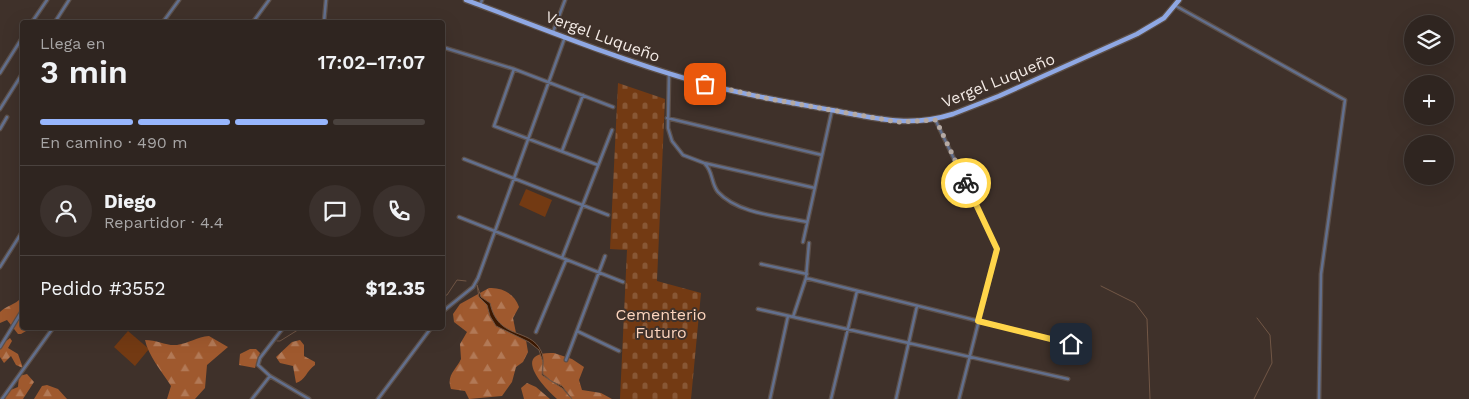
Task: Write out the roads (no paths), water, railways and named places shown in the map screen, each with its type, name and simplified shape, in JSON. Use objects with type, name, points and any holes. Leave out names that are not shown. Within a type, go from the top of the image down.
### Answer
[{"type":"main road","name":"Vergel Luqueño","points":[[466,0],[481,2],[554,32],[669,73],[732,91],[898,122],[936,120],[998,96],[1137,34],[1164,18],[1176,6],[1179,0]]},
{"type":"street","points":[[33,20],[47,0]]},
{"type":"street","points":[[56,20],[69,0]]},
{"type":"street","points":[[164,20],[179,0]]},
{"type":"street","points":[[254,20],[269,0]]},
{"type":"street","points":[[324,20],[326,0]]},
{"type":"street","points":[[554,32],[565,0]]},
{"type":"street","points":[[1176,6],[1339,94],[1345,100],[1321,274],[1319,399]]},
{"type":"street","points":[[445,309],[476,283],[565,36]]},
{"type":"street","points":[[0,73],[20,41]]},
{"type":"street","points":[[445,48],[514,69],[612,107]]},
{"type":"street","points":[[514,69],[494,126],[598,165]]},
{"type":"street","points":[[669,73],[667,118],[670,137],[680,152],[688,158],[704,163],[814,188]]},
{"type":"street","points":[[0,109],[20,77]]},
{"type":"street","points":[[562,151],[583,95]]},
{"type":"street","points":[[803,242],[832,110]]},
{"type":"street","points":[[0,129],[7,117]]},
{"type":"street","points":[[667,118],[822,155]]},
{"type":"street","points":[[936,120],[997,249],[959,399]]},
{"type":"street","points":[[562,258],[612,130]]},
{"type":"street","points":[[464,159],[608,216]]},
{"type":"street","points":[[704,163],[710,170],[715,188],[736,206],[807,222]]},
{"type":"street","points":[[459,217],[623,282]]},
{"type":"street","points":[[0,267],[20,235]]},
{"type":"street","points":[[794,317],[807,274],[809,243]]},
{"type":"street","points":[[566,360],[605,256]]},
{"type":"street","points":[[536,332],[566,260]]},
{"type":"street","points":[[761,264],[807,274]]},
{"type":"street","points":[[806,278],[1071,344]]},
{"type":"street","points":[[831,399],[857,291]]},
{"type":"street","points":[[896,399],[917,306]]},
{"type":"street","points":[[758,309],[1068,379]]},
{"type":"street","points":[[0,347],[20,314]]},
{"type":"street","points":[[770,399],[788,316]]},
{"type":"street","points":[[0,395],[3,398],[52,330]]},
{"type":"street","points":[[282,330],[258,363],[260,369],[309,399]]},
{"type":"street","points":[[378,399],[430,330]]},
{"type":"street","points":[[577,331],[619,351]]},
{"type":"street","points":[[252,399],[270,376]]},
{"type":"waterway","points":[[445,295],[457,280],[466,281]]},
{"type":"waterway","points":[[1101,286],[1135,303],[1147,319],[1150,399]]},
{"type":"waterway","points":[[1254,399],[1272,363],[1270,335],[1257,318]]},
{"type":"waterway","points":[[277,341],[298,330]]},
{"type":"park label","name":"Cementerio Futuro","points":[[661,323]]}]
